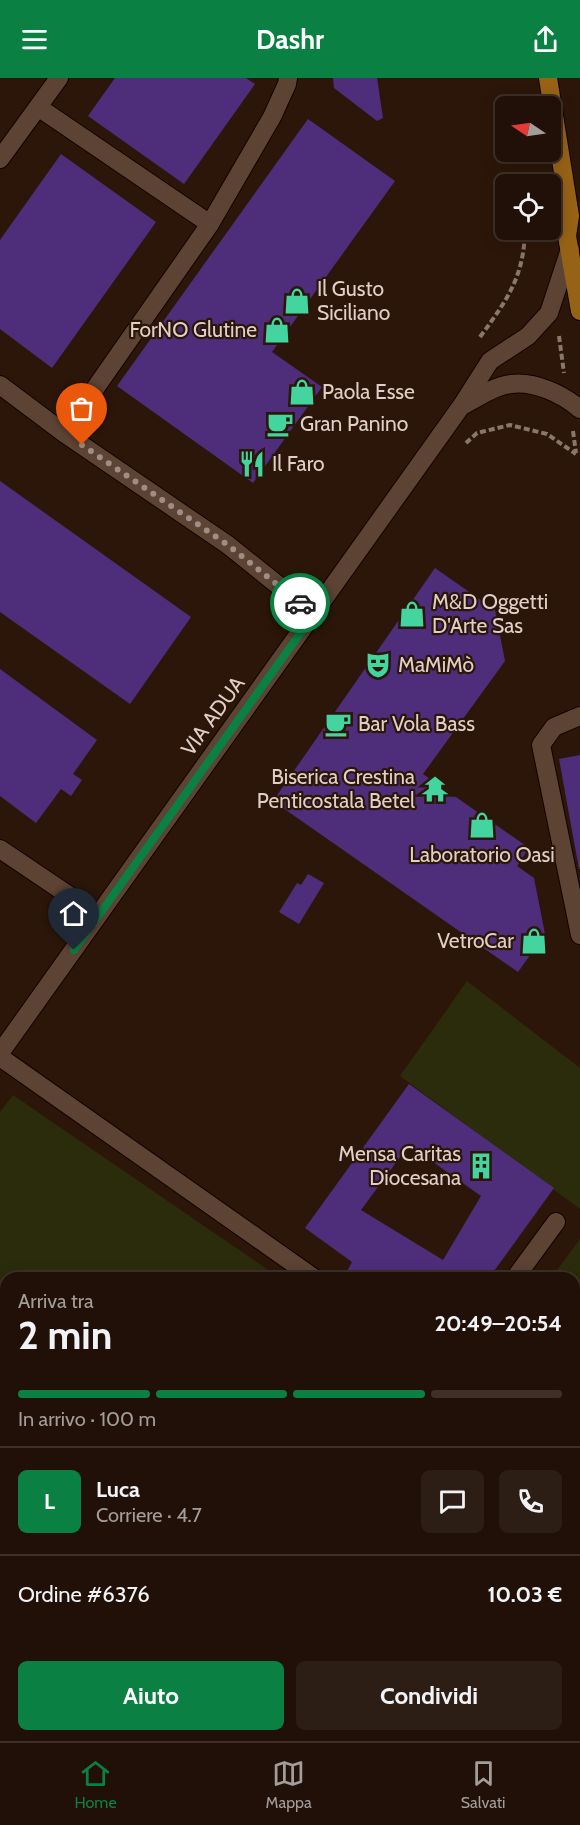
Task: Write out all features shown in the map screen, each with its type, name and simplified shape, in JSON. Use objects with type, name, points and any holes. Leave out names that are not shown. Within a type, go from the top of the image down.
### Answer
[{"type":"main road","points":[[548,78],[570,216],[567,236],[580,311]]},
{"type":"main road","points":[[570,216],[580,233]]},
{"type":"street","points":[[0,159],[59,78]]},
{"type":"street","points":[[64,433],[210,224],[272,117],[288,78]]},
{"type":"street","points":[[38,106],[210,224]]},
{"type":"street","name":"VIA ADUA","points":[[0,1055],[462,405],[490,361],[528,336],[549,313],[570,249]]},
{"type":"street","name":"VIA ADUA","points":[[462,405],[491,390],[511,384],[535,386],[553,392],[574,404]]},
{"type":"street","points":[[0,385],[64,433],[228,545],[314,614]]},
{"type":"street","points":[[580,716],[554,727],[541,745],[578,912],[580,935]]},
{"type":"street","points":[[0,850],[98,915]]},
{"type":"street","points":[[0,1055],[306,1272]]},
{"type":"street","points":[[518,1272],[556,1222]]},
{"type":"path","points":[[553,300],[574,404],[576,454]]},
{"type":"green space","points":[[467,981],[580,1068],[580,1209],[400,1076]]},
{"type":"green space","points":[[13,1095],[271,1272],[0,1272],[0,1112]]},
{"type":"green space","points":[[580,1239],[580,1272],[555,1272]]},
{"type":"building","points":[[115,78],[246,78],[255,84],[184,184],[88,116]]},
{"type":"building","points":[[333,78],[377,78],[383,118],[377,121],[334,88]]},
{"type":"building","points":[[308,119],[395,181],[272,352],[322,387],[253,483],[117,386]]},
{"type":"building","points":[[61,154],[156,222],[52,368],[0,329],[0,240]]},
{"type":"building","points":[[0,481],[191,617],[130,704],[0,612]]},
{"type":"building","points":[[435,568],[495,610],[505,661],[423,774],[529,848],[517,866],[534,878],[545,934],[518,972],[273,801]]},
{"type":"building","points":[[0,669],[97,740],[73,774],[82,780],[71,796],[61,789],[36,823],[0,796]]},
{"type":"building","points":[[580,755],[580,869],[579,869],[559,759]]},
{"type":"building","points":[[308,874],[324,883],[299,924],[279,912],[297,883],[301,885]]},
{"type":"building","name":"Mensa Caritas Diocesana","points":[[409,1084],[554,1188],[493,1272],[347,1272],[352,1262],[305,1228]],"holes":[[[409,1145],[481,1196],[443,1260],[361,1210]]]},
{"type":"way so far","points":[[82,445],[228,545],[300,603]]},
{"type":"place","name":"Il Gusto Siciliano","points":[[297,301]]},
{"type":"place","name":"ForNO Glutine","points":[[277,330]]},
{"type":"place","name":"Paola Esse","points":[[302,392]]},
{"type":"place","name":"Gran Panino","points":[[280,424]]},
{"type":"place","name":"Il Faro","points":[[252,464]]},
{"type":"place","name":"M&D Oggetti D'Arte Sas","points":[[412,614]]},
{"type":"place","name":"MaMiMò","points":[[378,665]]},
{"type":"place","name":"Bar Vola Bass","points":[[338,724]]},
{"type":"place","name":"Biserica Crestina Penticostala Betel","points":[[435,789]]},
{"type":"place","name":"Laboratorio Oasi","points":[[482,825]]},
{"type":"place","name":"VetroCar","points":[[534,941]]},
{"type":"place","name":"Mensa Caritas Diocesana","points":[[481,1166]]},
{"type":"route","points":[[74,950],[314,614],[300,603]]}]
